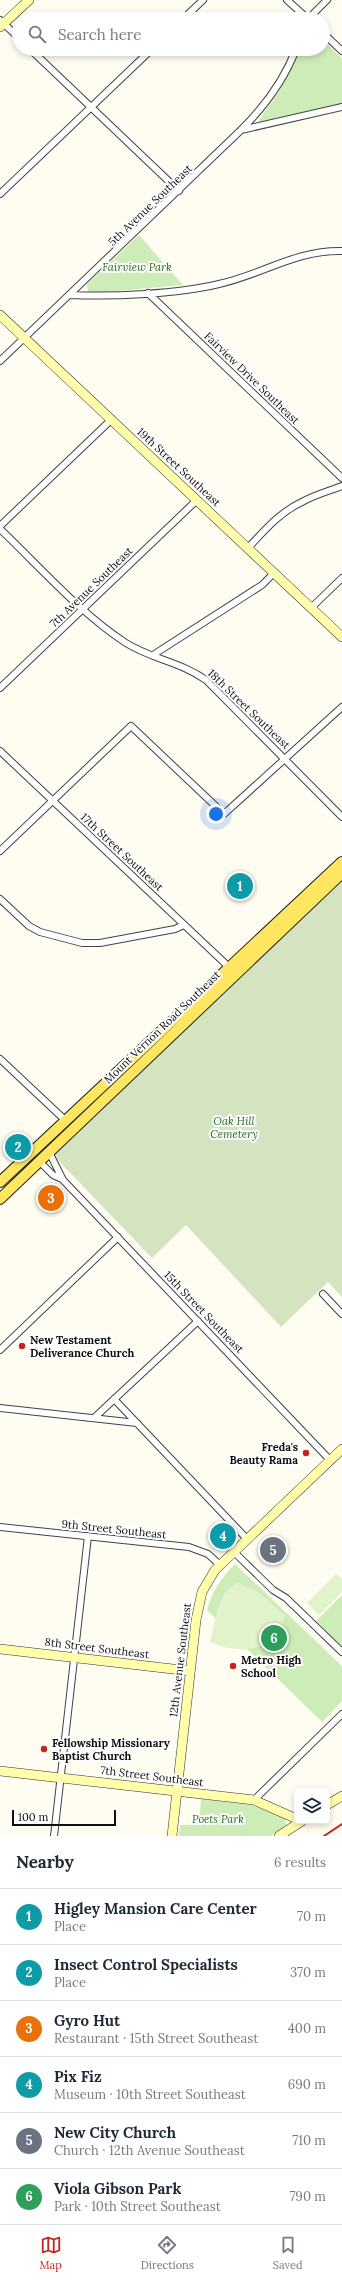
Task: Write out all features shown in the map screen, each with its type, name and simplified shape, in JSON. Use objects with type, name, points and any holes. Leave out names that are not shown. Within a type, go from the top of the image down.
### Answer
[{"type":"main road","points":[[15,12],[29,0]]},
{"type":"main road","points":[[1,24],[12,15]]},
{"type":"main road","name":"19th Street Southeast","points":[[0,315],[342,637]]},
{"type":"main road","name":"Mount Vernon Road Southeast","points":[[0,1182],[342,862]]},
{"type":"main road","name":"Mount Vernon Road Southeast","points":[[0,1199],[342,873]]},
{"type":"main road","points":[[39,1161],[44,1150],[72,1123],[85,1101]]},
{"type":"main road","name":"12th Avenue Southeast","points":[[172,1836],[199,1600],[209,1577],[342,1449]]},
{"type":"main road","name":"8th Street Southeast","points":[[0,1649],[190,1671]]},
{"type":"main road","name":"7th Street Southeast","points":[[0,1771],[254,1800],[294,1818]]},
{"type":"main road","points":[[330,1803],[342,1796]]},
{"type":"main road","points":[[279,1836],[297,1824]]},
{"type":"street","points":[[190,12],[203,0]]},
{"type":"street","points":[[287,0],[300,12]]},
{"type":"street","points":[[315,12],[327,0]]},
{"type":"street","points":[[1,24],[12,33]]},
{"type":"street","points":[[330,40],[342,51]]},
{"type":"street","points":[[37,56],[179,190]]},
{"type":"street","points":[[0,194],[145,56]]},
{"type":"street","name":"5th Avenue Southeast","points":[[0,361],[242,130],[266,104],[293,56]]},
{"type":"street","points":[[242,130],[342,107]]},
{"type":"street","points":[[70,295],[93,296],[148,293],[218,285],[246,277],[302,254],[325,250],[342,251]]},
{"type":"street","name":"Fairview Drive Southeast","points":[[148,293],[342,478]]},
{"type":"street","points":[[0,526],[112,419]]},
{"type":"street","points":[[248,548],[269,526],[290,509],[302,502],[342,486]]},
{"type":"street","name":"7th Avenue Southeast","points":[[0,688],[197,500]]},
{"type":"street","name":"18th Street Southeast","points":[[0,529],[107,630],[139,650],[187,668],[206,680],[342,817]]},
{"type":"street","points":[[153,655],[262,584],[274,573]]},
{"type":"street","points":[[311,608],[342,578]]},
{"type":"street","points":[[0,851],[131,726],[224,814],[342,707]]},
{"type":"street","name":"17th Street Southeast","points":[[0,751],[230,968]]},
{"type":"street","points":[[0,899],[29,926],[40,932],[82,943],[113,940],[175,929],[184,924]]},
{"type":"street","points":[[0,1059],[65,1120]]},
{"type":"street","name":"15th Street Southeast","points":[[49,1152],[62,1179],[330,1460]]},
{"type":"street","name":"15th Street Southeast","points":[[39,1161],[53,1175],[62,1179]]},
{"type":"street","points":[[1,1347],[118,1237]]},
{"type":"street","points":[[323,1294],[342,1314]]},
{"type":"street","points":[[94,1418],[198,1321]]},
{"type":"street","points":[[114,1399],[247,1539]]},
{"type":"street","points":[[0,1408],[137,1423]]},
{"type":"street","name":"9th Street Southeast","points":[[0,1527],[189,1547],[208,1554],[220,1565]]},
{"type":"street","points":[[54,1836],[88,1536]]},
{"type":"street","points":[[234,1552],[268,1585],[286,1598],[342,1652]]},
{"type":"street","points":[[254,1800],[342,1714]]},
{"type":"green space","points":[[330,47],[342,58],[342,103],[260,123],[259,120],[280,90],[297,56],[330,56]]},
{"type":"green space","name":"Fairview Park","points":[[139,235],[183,285],[95,293],[88,291],[87,284]]},
{"type":"green space","name":"Oak Hill Cemetery","points":[[342,879],[342,1297],[328,1282],[281,1327],[186,1225],[152,1258],[54,1156],[54,1152]]},
{"type":"green space","points":[[235,1564],[342,1666],[342,1701],[322,1722],[207,1610],[218,1585]]},
{"type":"green space","points":[[336,1574],[342,1579],[342,1592],[319,1615],[307,1603]]},
{"type":"green space","points":[[239,1583],[258,1592],[286,1616],[278,1631],[272,1638],[258,1647],[250,1649],[234,1649],[210,1642],[218,1607],[226,1591]]},
{"type":"green space","points":[[342,1595],[342,1647],[316,1621]]},
{"type":"green space","name":"Poets Park","points":[[201,1799],[252,1805],[285,1818],[286,1825],[271,1836],[179,1836],[180,1825],[199,1825]]},
{"type":"railway","points":[[324,1836],[342,1824]]},
{"type":"place","name":"Higley Mansion Care Center","points":[[240,886]]},
{"type":"place","name":"Insect Control Specialists","points":[[18,1147]]},
{"type":"place","name":"Gyro Hut","points":[[51,1198]]},
{"type":"place","name":"New Testament Deliverance Church","points":[[22,1346]]},
{"type":"place","name":"Freda's Beauty Rama","points":[[306,1453]]},
{"type":"place","name":"Pix Fiz","points":[[223,1536]]},
{"type":"place","name":"New City Church","points":[[273,1550]]},
{"type":"place","name":"Viola Gibson Park","points":[[274,1638]]},
{"type":"place","name":"Metro High School","points":[[233,1666]]},
{"type":"place","name":"Fellowship Missionary Baptist Church","points":[[44,1749]]}]
